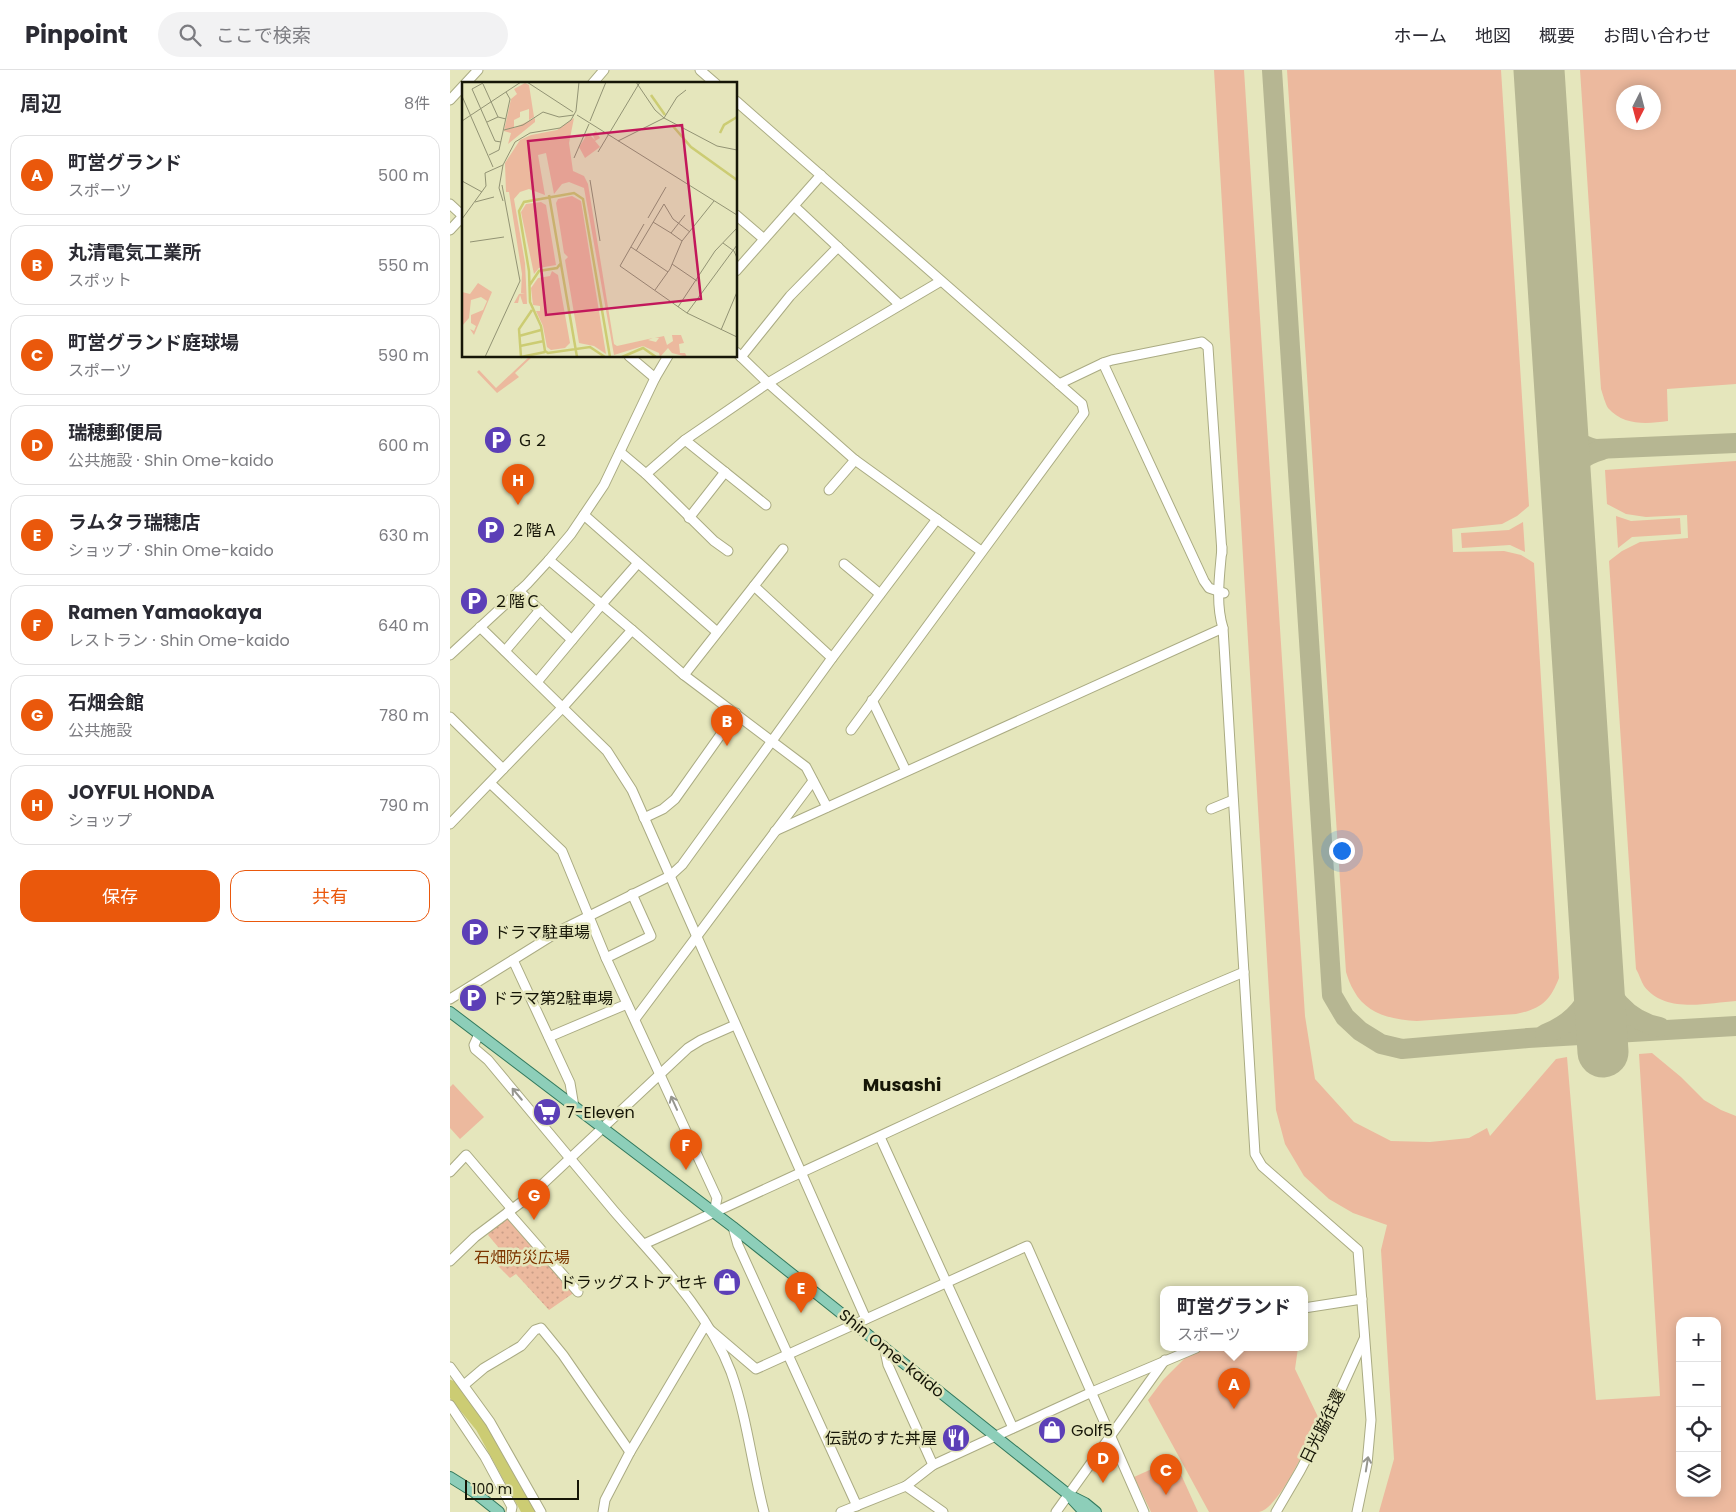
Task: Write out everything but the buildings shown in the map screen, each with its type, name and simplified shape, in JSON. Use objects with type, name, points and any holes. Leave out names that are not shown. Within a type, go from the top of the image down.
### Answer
[{"type":"main road","name":"Shin Ome-kaido","points":[[450,1012],[714,1212],[855,1323],[1069,1495],[1084,1512]]},
{"type":"main road","points":[[450,1477],[474,1492],[499,1512]]},
{"type":"main road","name":"Shin Ome-kaido","points":[[1069,1495],[1085,1503],[1096,1512]]},
{"type":"street","points":[[467,82],[478,70]]},
{"type":"street","points":[[594,82],[604,70]]},
{"type":"street","points":[[700,70],[714,82]]},
{"type":"street","points":[[450,100],[462,87]]},
{"type":"street","points":[[738,104],[1082,404],[1084,412],[851,730]]},
{"type":"street","points":[[738,269],[821,175]]},
{"type":"street","points":[[450,204],[462,215]]},
{"type":"street","points":[[794,206],[900,305]]},
{"type":"street","points":[[450,230],[462,217]]},
{"type":"street","points":[[738,217],[764,239]]},
{"type":"street","points":[[838,247],[790,296],[739,354],[768,383],[855,460],[981,551]]},
{"type":"street","points":[[646,474],[684,440],[768,383],[941,281]]},
{"type":"street","points":[[1059,384],[1103,363],[1202,342],[1208,347],[1222,547],[1222,592],[1225,618],[1222,628],[1255,1154],[1262,1166],[1358,1250],[1371,1420],[1367,1464],[1357,1512]]},
{"type":"street","points":[[631,358],[656,378]]},
{"type":"street","points":[[450,655],[519,591],[549,560],[584,515],[604,485],[667,358]]},
{"type":"street","points":[[1103,363],[1204,581],[1209,588],[1222,592]]},
{"type":"street","points":[[684,440],[766,505]]},
{"type":"street","points":[[620,452],[646,474],[714,541],[728,551]]},
{"type":"street","points":[[829,490],[855,460]]},
{"type":"street","points":[[689,518],[725,472]]},
{"type":"street","points":[[584,515],[718,632]]},
{"type":"street","points":[[450,999],[561,930],[670,876],[682,864],[937,518]]},
{"type":"street","points":[[684,675],[783,549]]},
{"type":"street","points":[[549,560],[684,675],[806,767],[827,807]]},
{"type":"street","points":[[537,682],[638,563]]},
{"type":"street","points":[[844,564],[880,594]]},
{"type":"street","points":[[754,586],[832,658]]},
{"type":"street","points":[[519,591],[572,640]]},
{"type":"street","points":[[505,651],[540,610]]},
{"type":"street","points":[[480,627],[607,751],[632,790],[866,1319]]},
{"type":"street","points":[[775,831],[1222,628]]},
{"type":"street","points":[[450,824],[563,708],[632,630]]},
{"type":"street","points":[[872,700],[906,771]]},
{"type":"street","points":[[644,818],[663,809],[675,799],[736,713]]},
{"type":"street","points":[[450,717],[503,769]]},
{"type":"street","points":[[635,1019],[813,781]]},
{"type":"street","points":[[490,783],[562,852],[606,958],[716,1198],[714,1212]]},
{"type":"street","points":[[1212,809],[1233,800]]},
{"type":"street","points":[[606,958],[651,936],[632,894]]},
{"type":"street","points":[[513,960],[570,1083],[574,1106]]},
{"type":"street","points":[[644,1244],[880,1137],[959,1098],[1244,972]]},
{"type":"street","points":[[549,1036],[627,1004]]},
{"type":"street","points":[[450,1261],[475,1237],[531,1195],[688,1048],[735,1025]]},
{"type":"street","points":[[479,1034],[474,1045],[475,1049],[488,1060],[679,1285],[708,1327],[727,1363],[736,1389],[764,1512]]},
{"type":"street","points":[[880,1137],[1013,1428]]},
{"type":"street","points":[[450,1172],[466,1155],[578,1292]]},
{"type":"street","points":[[733,1227],[738,1245],[857,1506]]},
{"type":"street","points":[[708,1327],[756,1369],[1026,1246],[1144,1512]]},
{"type":"street","points":[[1308,1307],[1362,1299]]},
{"type":"street","points":[[603,1512],[605,1500],[630,1452],[708,1327]]},
{"type":"street","points":[[464,1385],[484,1368],[521,1346],[535,1330],[541,1328],[563,1355],[630,1452]]},
{"type":"street","name":"日光脇往還","points":[[1276,1512],[1329,1416],[1364,1337]]},
{"type":"street","points":[[884,1346],[888,1365],[933,1465]]},
{"type":"street","points":[[841,1512],[906,1486],[933,1465],[1092,1392],[1188,1351]]},
{"type":"street","points":[[1056,1512],[1165,1360]]},
{"type":"street","points":[[450,1367],[501,1440],[541,1512]]},
{"type":"street","points":[[450,1405],[494,1473],[512,1507],[511,1512]]},
{"type":"street","points":[[906,1486],[943,1512]]},
{"type":"green space","points":[[1214,70],[1244,70],[1305,1016],[1315,1079],[1354,1122],[1391,1141],[1430,1142],[1469,1138],[1487,1128],[1490,1136],[1556,1059],[1567,1057],[1596,1400],[1660,1396],[1639,1054],[1652,1053],[1681,1077],[1704,1100],[1736,1116],[1736,1512],[1379,1512],[1394,1459],[1381,1250],[1387,1225],[1353,1213],[1329,1199],[1304,1176],[1285,1144],[1276,1110]]},
{"type":"green space","points":[[1287,70],[1501,70],[1529,506],[1517,516],[1502,524],[1452,529],[1453,552],[1504,551],[1521,555],[1534,563],[1559,978],[1552,993],[1544,1003],[1525,1012],[1417,1021],[1390,1017],[1373,1010],[1359,999],[1351,986],[1346,972]]},
{"type":"green space","points":[[1580,70],[1736,70],[1736,384],[1667,389],[1668,421],[1644,423],[1628,421],[1614,414],[1607,406],[1601,389]]},
{"type":"green space","points":[[528,358],[531,358],[515,373],[519,377],[497,393],[477,372],[479,370],[496,388]]},
{"type":"green space","points":[[1736,461],[1736,1001],[1700,1005],[1675,1004],[1653,995],[1644,986],[1636,969],[1609,561],[1622,551],[1640,542],[1688,538],[1687,515],[1646,517],[1626,514],[1607,504],[1605,470]]},
{"type":"green space","points":[[1616,516],[1631,521],[1680,518],[1681,534],[1632,537],[1618,548]]},
{"type":"green space","points":[[1523,522],[1525,552],[1510,545],[1462,548],[1461,533],[1509,530]]},
{"type":"green space","points":[[453,1084],[484,1117],[460,1139],[450,1128],[450,1087]]},
{"type":"green space","name":"石畑防災広場","points":[[508,1215],[575,1292],[549,1310],[516,1274],[510,1278],[496,1264],[504,1254],[488,1235],[495,1224]]},
{"type":"green space","points":[[1199,1351],[1298,1351],[1295,1369],[1319,1419],[1294,1472],[1285,1486],[1267,1508],[1259,1512],[1209,1512],[1148,1400],[1163,1380],[1188,1355]]},
{"type":"green space","points":[[1174,1459],[1198,1512],[1151,1512],[1134,1477]]},
{"type":"waterway","points":[[450,1387],[482,1426],[529,1512]]},
{"type":"taxiway","points":[[1272,70],[1332,995],[1345,1017],[1360,1031],[1381,1044],[1402,1049],[1528,1038],[1736,1026]]},
{"type":"taxiway","points":[[1562,420],[1575,439],[1590,448],[1596,449],[1736,443]]},
{"type":"taxiway","points":[[1566,482],[1575,465],[1584,458],[1602,450]]},
{"type":"taxiway","points":[[1545,1034],[1568,1021],[1577,1014],[1584,1004],[1593,983],[1597,957]]},
{"type":"taxiway","points":[[1598,962],[1606,984],[1619,1004],[1637,1019],[1660,1027]]},
{"type":"runway","points":[[1539,70],[1603,1052]]},
{"type":"place","name":"Ｇ２","points":[[498,440]]},
{"type":"place","name":"JOYFUL HONDA","points":[[518,505]]},
{"type":"place","name":"２階Ａ","points":[[491,530]]},
{"type":"place","name":"２階Ｃ","points":[[474,601]]},
{"type":"place","name":"丸清電気工業所","points":[[727,746]]},
{"type":"place","name":"ドラマ駐車場","points":[[475,932]]},
{"type":"place","name":"ドラマ第2駐車場","points":[[473,998]]},
{"type":"place","name":"7-Eleven","points":[[547,1112]]},
{"type":"place","name":"Ramen Yamaokaya","points":[[686,1170]]},
{"type":"place","name":"石畑会館","points":[[534,1220]]},
{"type":"place","name":"ドラッグストア セキ","points":[[727,1282]]},
{"type":"place","name":"ラムタラ瑞穂店","points":[[801,1313]]},
{"type":"place","name":"町営グランド","points":[[1234,1409]]},
{"type":"place","name":"Golf5","points":[[1052,1430]]},
{"type":"place","name":"伝説のすた丼屋","points":[[956,1438]]},
{"type":"place","name":"瑞穂郵便局","points":[[1103,1483]]},
{"type":"place","name":"町営グランド庭球場","points":[[1166,1495]]},
{"type":"district","name":"Musashi","points":[[902,1085]]}]
